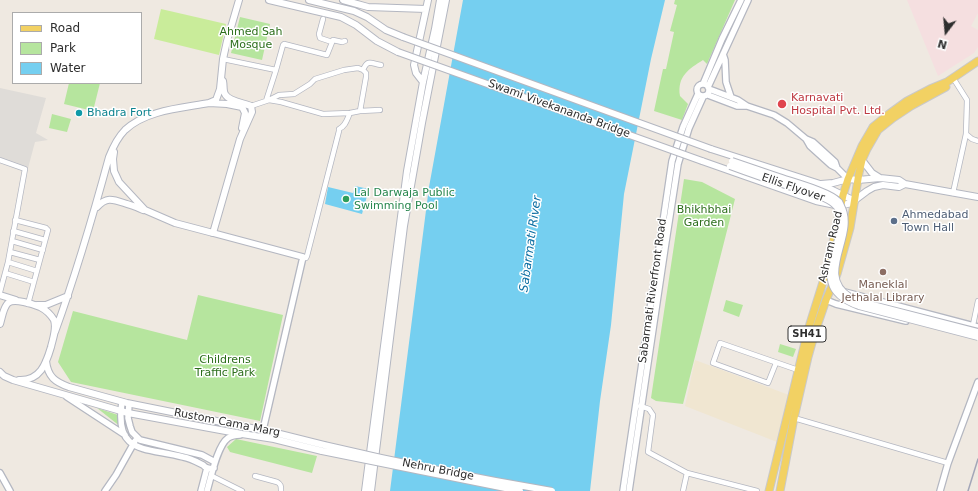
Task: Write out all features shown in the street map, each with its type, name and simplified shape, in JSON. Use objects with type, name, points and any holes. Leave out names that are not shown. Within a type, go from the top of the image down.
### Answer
[{"type":"main road","points":[[0,380],[22,380],[32,378],[40,372],[46,361],[95,210],[109,157],[116,142],[125,130],[142,118],[165,111],[209,103],[216,100],[220,89],[227,41],[239,0]]},
{"type":"main road","name":"Swami Vivekananda Bridge","points":[[270,0],[340,17],[356,25],[377,41],[398,52],[717,166]]},
{"type":"main road","name":"Swami Vivekananda Bridge","points":[[309,0],[354,11],[367,17],[386,30],[403,37],[714,150]]},
{"type":"main road","points":[[343,0],[368,7],[426,9]]},
{"type":"main road","points":[[422,82],[414,65],[428,0]]},
{"type":"main road","points":[[365,491],[400,224],[422,82],[435,29],[440,0]]},
{"type":"main road","points":[[371,491],[404,226],[423,116],[446,0]]},
{"type":"main road","name":"Ashram Road","points":[[780,491],[794,418],[810,351],[826,300],[837,274],[850,228],[859,173],[862,160],[867,149],[878,130],[893,118],[911,106],[949,85],[978,61]]},
{"type":"main road","name":"Ashram Road","points":[[769,491],[808,330],[828,266],[840,206],[848,179],[862,146],[873,127],[907,101],[930,89],[954,80],[978,66]]},
{"type":"main road","points":[[222,73],[225,94],[231,100],[251,106],[252,112],[240,139]]},
{"type":"main road","points":[[95,210],[101,203],[113,199],[145,210],[175,223],[213,233],[240,139],[245,113],[242,107],[209,103]]},
{"type":"main road","points":[[116,142],[113,159],[114,171],[119,182],[145,210]]},
{"type":"main road","points":[[714,150],[820,184],[855,201]]},
{"type":"main road","name":"Ellis Flyover","points":[[714,150],[732,160],[814,189],[838,201],[844,210],[845,221],[844,232],[835,267],[836,282],[840,289],[850,297],[861,302],[978,332]]},
{"type":"main road","points":[[862,160],[872,172],[880,178]]},
{"type":"main road","points":[[717,166],[816,200],[840,206],[855,201],[874,187],[899,186],[905,184]]},
{"type":"main road","name":"Ellis Flyover","points":[[717,166],[730,166],[812,194],[835,205],[840,213],[841,223],[830,268],[830,276],[837,293],[848,302],[978,338]]},
{"type":"main road","points":[[820,184],[833,183],[848,179],[858,180],[880,178],[899,180],[905,184],[978,197]]},
{"type":"main road","points":[[0,296],[41,308],[49,314],[54,321],[55,332]]},
{"type":"main road","points":[[0,296],[4,309]]},
{"type":"main road","points":[[0,324],[4,309],[7,304],[11,302],[46,305],[68,296]]},
{"type":"main road","name":"Rustom Cama Marg","points":[[46,361],[50,374],[62,385],[125,403],[263,430],[323,448]]},
{"type":"main road","name":"Rustom Cama Marg","points":[[0,372],[4,376],[13,380],[128,413],[323,448]]},
{"type":"main road","name":"Nehru Bridge","points":[[323,448],[520,491]]},
{"type":"main road","name":"Nehru Bridge","points":[[323,448],[552,491]]},
{"type":"street","points":[[705,91],[723,54],[741,0]]},
{"type":"street","points":[[705,91],[734,21],[748,0]]},
{"type":"street","points":[[323,19],[319,34],[320,38],[332,42],[333,40],[342,42],[345,41]]},
{"type":"street","points":[[268,101],[284,44],[327,55],[332,42]]},
{"type":"street","points":[[723,54],[725,60],[726,82],[731,97]]},
{"type":"street","points":[[224,59],[276,70]]},
{"type":"street","points":[[363,70],[366,64],[371,62],[382,65]]},
{"type":"street","points":[[251,106],[268,101],[280,95],[294,94],[315,79],[344,70],[358,68],[366,73],[366,82],[360,111]]},
{"type":"street","points":[[953,192],[966,134],[967,100],[954,80]]},
{"type":"street","points":[[705,91],[731,97],[747,106],[774,115],[787,123],[806,139],[810,146],[848,179]]},
{"type":"street","points":[[705,91],[737,106],[747,106]]},
{"type":"street","name":"Sabarmati Riverfront Road","points":[[629,491],[672,161],[683,127],[705,91]]},
{"type":"street","points":[[268,101],[281,102],[323,114],[380,110]]},
{"type":"street","points":[[213,233],[306,258],[338,132],[339,129],[345,125],[350,113]]},
{"type":"street","points":[[966,134],[972,139],[978,141]]},
{"type":"street","points":[[0,160],[25,169],[8,262],[0,292]]},
{"type":"street","points":[[15,220],[46,228],[48,232],[38,271],[25,303]]},
{"type":"street","points":[[13,231],[45,240]]},
{"type":"street","points":[[12,241],[43,250]]},
{"type":"street","points":[[10,252],[40,260]]},
{"type":"street","points":[[263,430],[302,257]]},
{"type":"street","points":[[8,262],[38,271]]},
{"type":"street","points":[[5,273],[34,282]]},
{"type":"street","points":[[831,290],[976,326],[978,301]]},
{"type":"street","points":[[826,300],[836,304],[978,338]]},
{"type":"street","points":[[776,363],[768,383],[713,363],[720,343],[798,370]]},
{"type":"street","points":[[940,491],[948,463],[978,382]]},
{"type":"street","points":[[65,395],[125,436],[133,444],[142,448],[188,458],[207,468],[215,465]]},
{"type":"street","points":[[125,403],[121,411],[120,422],[125,436]]},
{"type":"street","points":[[125,403],[132,432],[137,438],[146,442],[202,455],[215,465]]},
{"type":"street","points":[[639,406],[649,409],[653,415],[648,452],[686,473],[757,491]]},
{"type":"street","name":"Sabarmati Riverfront Road","points":[[623,491],[639,406]]},
{"type":"street","points":[[794,418],[948,463]]},
{"type":"street","points":[[208,491],[219,450],[228,438],[242,434]]},
{"type":"street","points":[[105,491],[137,438]]},
{"type":"street","points":[[201,491],[207,468]]},
{"type":"street","points":[[0,473],[10,491]]},
{"type":"street","points":[[682,491],[686,473]]},
{"type":"street","points":[[212,476],[239,490]]},
{"type":"street","points":[[255,476],[277,482],[280,484],[281,491]]},
{"type":"shaded area","points":[[907,0],[978,0],[978,13],[971,26],[978,30],[978,47],[974,53],[938,76]]},
{"type":"shaded area","points":[[0,88],[46,98],[36,133],[48,140],[35,142],[27,172],[0,162]]},
{"type":"shaded area","points":[[695,360],[789,395],[777,442],[685,406]]},
{"type":"green space","points":[[675,0],[735,0],[707,64],[703,60],[689,70],[682,78],[680,83],[680,96],[688,104],[682,120],[654,111],[663,69],[666,69],[674,32],[670,31],[677,5],[674,4]]},
{"type":"green space","points":[[161,9],[226,24],[219,55],[154,39]]},
{"type":"green space","name":"Ahmed Sah Mosque","points":[[240,17],[270,24],[262,60],[231,53]]},
{"type":"green space","points":[[69,84],[100,84],[93,111],[64,104]]},
{"type":"green space","points":[[52,114],[71,119],[67,132],[49,128]]},
{"type":"green space","name":"Bhikhbhai Garden","points":[[684,179],[702,182],[735,199],[683,404],[656,401],[651,398]]},
{"type":"green space","name":"Childrens Traffic Park","points":[[198,295],[283,315],[260,421],[71,382],[58,362],[73,311],[187,340]]},
{"type":"green space","points":[[726,300],[743,305],[739,317],[723,311]]},
{"type":"green space","points":[[780,344],[796,349],[793,357],[778,352]]},
{"type":"green space","points":[[97,408],[118,415],[121,427]]},
{"type":"green space","points":[[236,439],[317,456],[312,473],[230,452],[227,447]]},
{"type":"water","name":"Sabarmati River","points":[[463,0],[665,0],[651,59],[624,194],[611,325],[600,401],[590,491],[390,491],[429,187]]},
{"type":"water","name":"Lal Darwaja Public Swimming Pool","points":[[355,186],[369,189],[362,214],[325,204],[328,187],[353,193]]},
{"type":"railway","points":[[968,491],[978,459]]},
{"type":"place","name":"Karnavati Hospital Pvt. Ltd.","points":[[782,104]]},
{"type":"place","name":"Bhadra Fort","points":[[79,113]]},
{"type":"place","name":"Lal Darwaja Public Swimming Pool","points":[[346,199]]},
{"type":"place","name":"Ahmedabad Town Hall","points":[[894,221]]},
{"type":"place","name":"Maneklal Jethalal Library","points":[[883,272]]}]
